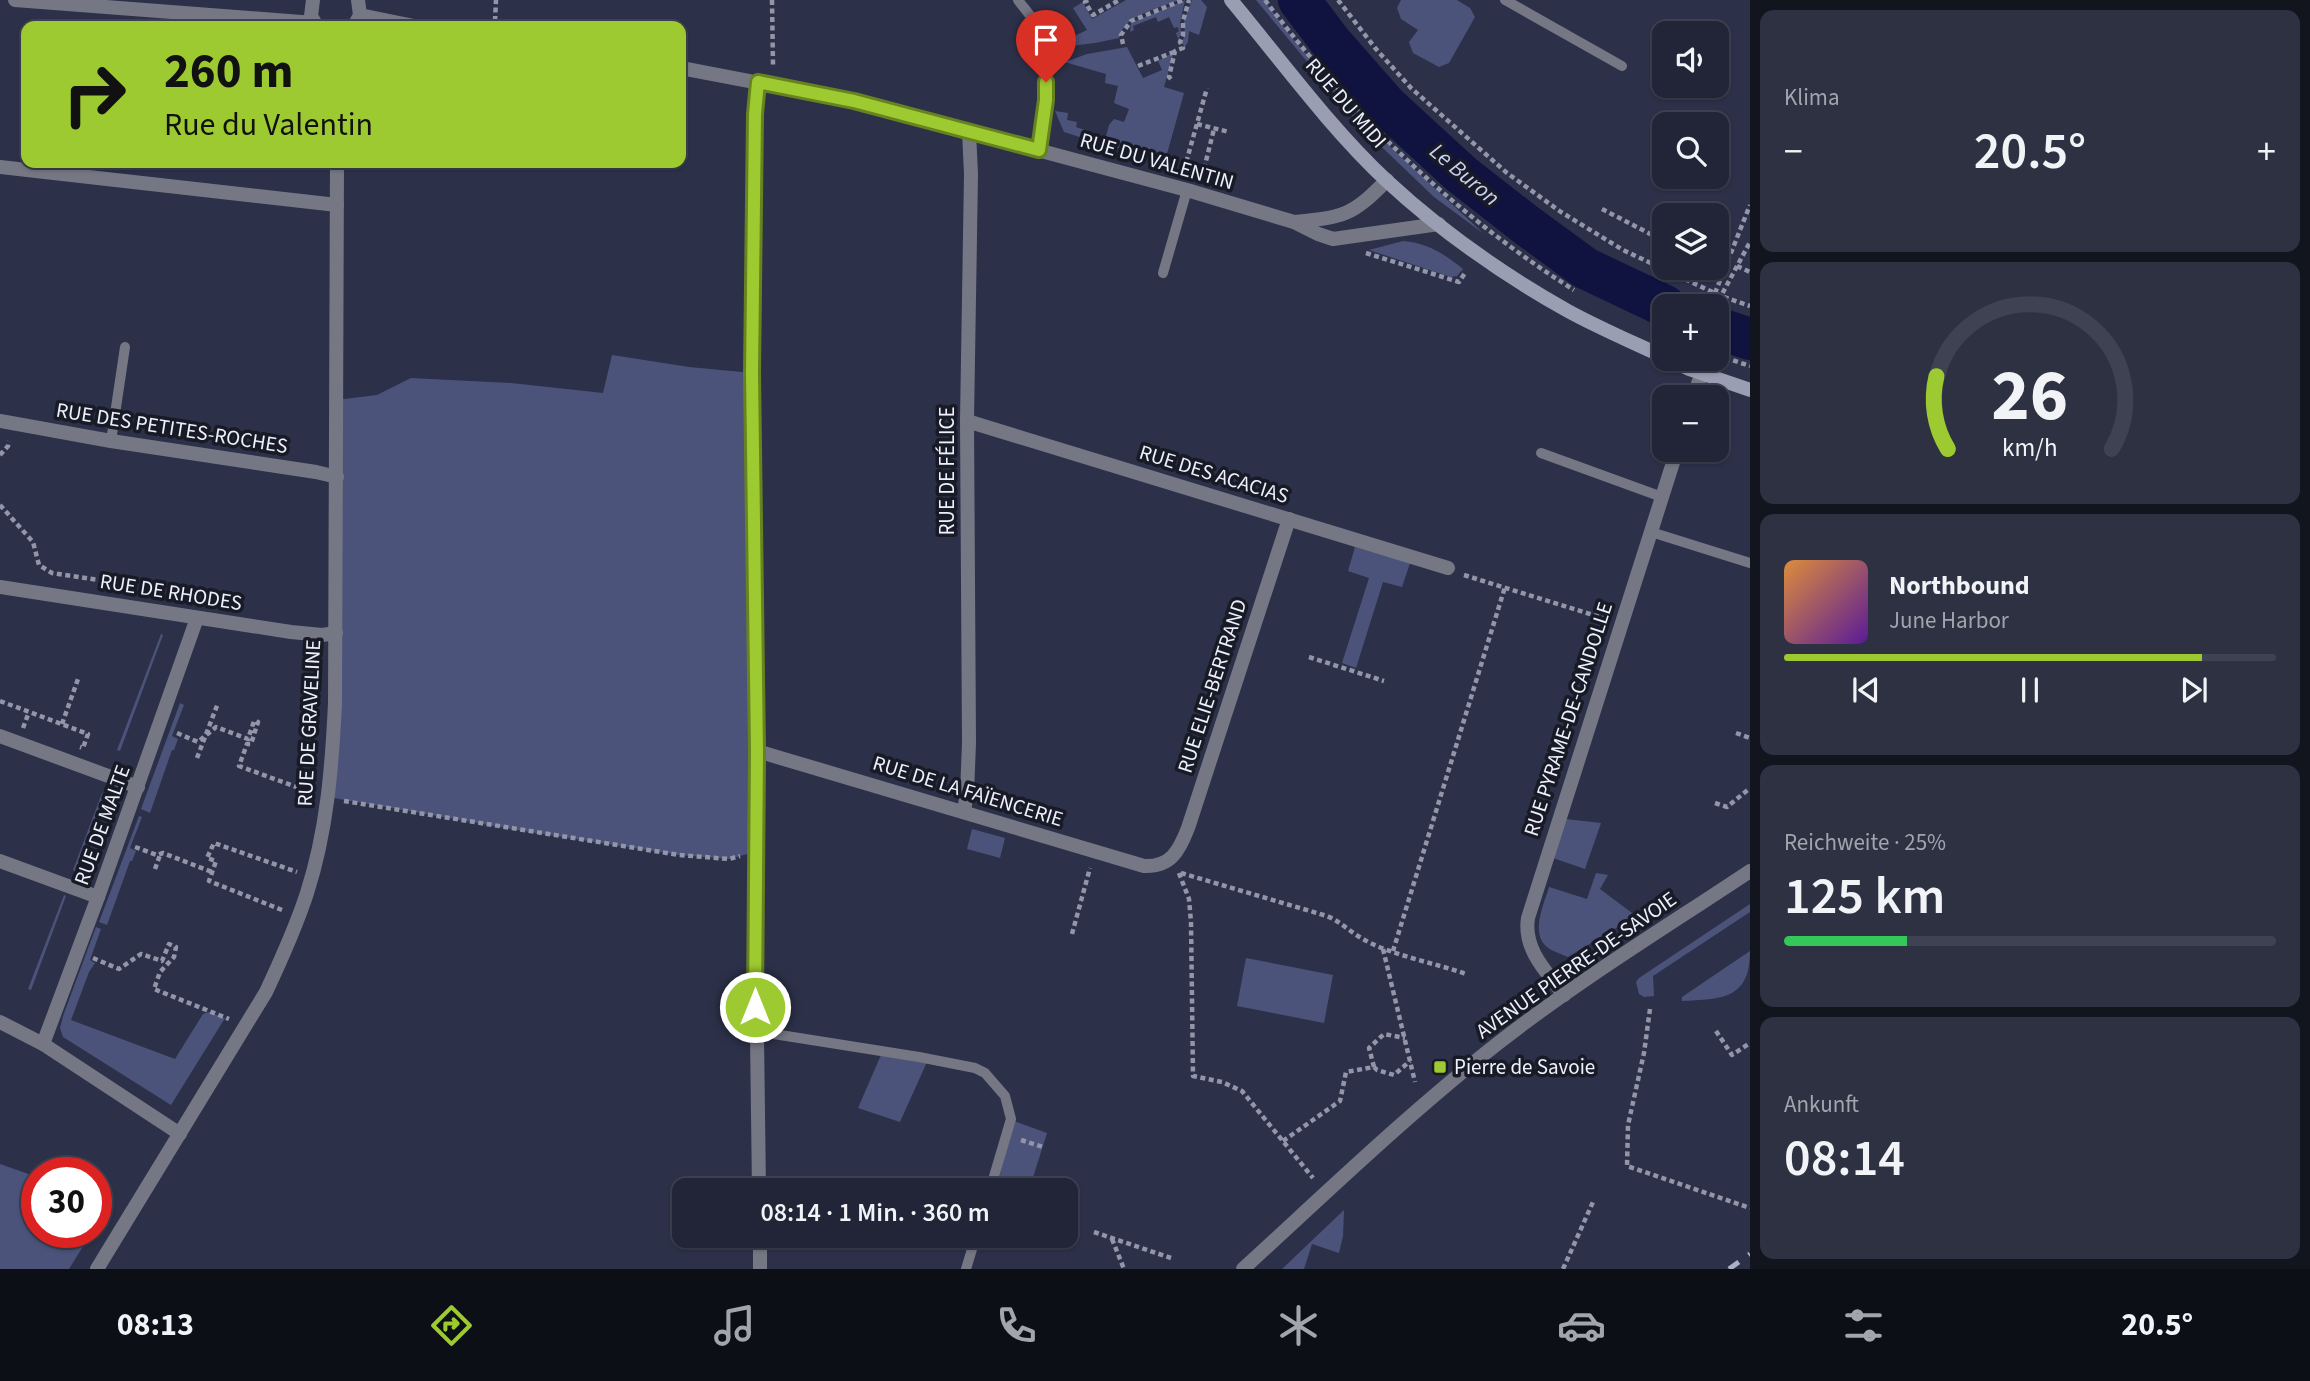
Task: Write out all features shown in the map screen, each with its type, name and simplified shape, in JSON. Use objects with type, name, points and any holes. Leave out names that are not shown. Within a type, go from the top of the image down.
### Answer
[{"type":"main road","name":"RUE DU MIDI","points":[[1231,0],[1346,138],[1387,180],[1438,224]]},
{"type":"main road","points":[[1438,224],[1501,269],[1569,312],[1652,351]]},
{"type":"main road","points":[[1697,371],[1750,390]]},
{"type":"street","points":[[15,0],[278,21]]},
{"type":"street","points":[[313,0],[311,8],[315,21]]},
{"type":"street","points":[[357,21],[358,0]]},
{"type":"street","name":"RUE DU VALENTIN","points":[[686,69],[854,101],[1187,190],[1294,222],[1333,239],[1438,224]]},
{"type":"street","points":[[758,82],[755,114],[752,373],[757,751],[755,1031],[759,1178]]},
{"type":"street","name":"RUE DE FÉLICE","points":[[964,811],[969,743],[969,132]]},
{"type":"street","points":[[0,167],[337,205]]},
{"type":"street","name":"RUE DE GRAVELINE","points":[[97,1269],[266,992],[307,893],[323,829],[332,764],[336,633],[337,168]]},
{"type":"street","name":"RUE DU VALENTIN","points":[[1294,222],[1335,218],[1360,207],[1387,180]]},
{"type":"street","points":[[1698,385],[1702,373]]},
{"type":"street","name":"RUE DES PETITES-ROCHES","points":[[0,421],[337,477]]},
{"type":"street","name":"RUE DES ACACIAS","points":[[967,421],[1448,568]]},
{"type":"street","name":"RUE PYRAME-DE-CANDOLLE","points":[[1564,995],[1534,955],[1526,930],[1528,919],[1673,462]]},
{"type":"street","name":"RUE ELIE-BERTRAND","points":[[1166,862],[1178,848],[1188,828],[1289,519]]},
{"type":"street","name":"RUE DE RHODES","points":[[0,587],[291,632],[322,635],[336,633]]},
{"type":"street","name":"RUE DE MALTE","points":[[43,1044],[99,897],[197,618]]},
{"type":"street","points":[[0,736],[138,787]]},
{"type":"street","name":"RUE DE LA FAÏENCERIE","points":[[757,751],[1144,866],[1156,866],[1166,862]]},
{"type":"street","points":[[0,861],[99,897]]},
{"type":"street","name":"AVENUE PIERRE-DE-SAVOIE","points":[[1243,1269],[1463,1071],[1564,995],[1750,871]]},
{"type":"street","points":[[0,1021],[43,1044],[180,1134]]},
{"type":"street","points":[[760,1248],[760,1269]]},
{"type":"lane","points":[[1018,0],[1034,21],[1040,35],[1046,65],[1046,100],[1039,150]]},
{"type":"lane","points":[[1505,0],[1622,66]]},
{"type":"lane","points":[[1163,273],[1187,190]]},
{"type":"lane","points":[[111,441],[125,347]]},
{"type":"lane","points":[[1541,453],[1662,497]]},
{"type":"lane","points":[[1651,532],[1750,563]]},
{"type":"lane","points":[[755,1031],[919,1057],[975,1068],[985,1073],[1004,1096],[1011,1119],[994,1178]]},
{"type":"lane","points":[[965,1269],[972,1248]]},
{"type":"path","points":[[495,21],[496,0]]},
{"type":"path","points":[[772,0],[773,65]]},
{"type":"path","points":[[1088,0],[1085,2],[1093,15],[1119,0]]},
{"type":"path","points":[[1123,44],[1121,35],[1131,21],[1183,0]]},
{"type":"path","points":[[1138,66],[1183,48],[1180,42],[1183,35],[1182,21],[1189,0]]},
{"type":"path","points":[[1265,0],[1299,45],[1368,123],[1493,236],[1581,295]]},
{"type":"path","points":[[1338,0],[1411,88],[1507,173],[1560,212],[1623,250],[1715,293],[1720,280]]},
{"type":"path","points":[[1171,79],[1168,76],[1175,51]]},
{"type":"path","points":[[1184,171],[1207,88]]},
{"type":"path","points":[[1197,124],[1229,132]]},
{"type":"path","points":[[1202,177],[1214,129]]},
{"type":"path","points":[[1729,258],[1750,205]]},
{"type":"path","points":[[1602,209],[1652,236]]},
{"type":"path","points":[[1722,294],[1750,242]]},
{"type":"path","points":[[1361,252],[1459,282],[1465,273]]},
{"type":"path","points":[[1737,267],[1750,272]]},
{"type":"path","points":[[1729,299],[1750,306]]},
{"type":"path","points":[[1729,359],[1750,366]]},
{"type":"path","points":[[0,505],[33,542],[39,565],[52,573],[112,582]]},
{"type":"path","points":[[1448,568],[1607,620]]},
{"type":"path","points":[[1393,951],[1505,587]]},
{"type":"path","points":[[1309,657],[1384,681]]},
{"type":"path","points":[[62,724],[78,678]]},
{"type":"path","points":[[0,701],[88,734],[83,748],[74,744]]},
{"type":"path","points":[[197,758],[218,703]]},
{"type":"path","points":[[181,724],[177,735],[198,742],[216,727],[248,739],[254,721],[258,722],[251,744],[247,744],[239,765],[314,794],[316,782]]},
{"type":"path","points":[[13,723],[26,727]]},
{"type":"path","points":[[1736,733],[1750,738]]},
{"type":"path","points":[[1715,803],[1727,807],[1750,788]]},
{"type":"path","points":[[342,800],[679,855],[729,859],[751,853]]},
{"type":"path","points":[[139,836],[135,847],[212,872]]},
{"type":"path","points":[[287,909],[209,881],[216,861],[207,858],[214,843],[298,872]]},
{"type":"path","points":[[1072,934],[1094,851]]},
{"type":"path","points":[[155,869],[160,854]]},
{"type":"path","points":[[296,880],[301,860]]},
{"type":"path","points":[[1166,862],[1179,872],[1327,916],[1348,927],[1362,939],[1382,948],[1466,974]]},
{"type":"path","points":[[1179,872],[1189,899],[1191,922],[1193,1076],[1222,1082],[1242,1091],[1313,1178]]},
{"type":"path","points":[[96,948],[92,958],[119,969],[141,954],[162,961],[169,944],[176,947],[174,957],[160,972],[154,989],[234,1022]]},
{"type":"path","points":[[1382,948],[1415,1082]]},
{"type":"path","points":[[1650,1009],[1644,1053],[1628,1125],[1627,1166],[1750,1208]]},
{"type":"path","points":[[1717,1031],[1732,1055],[1750,1043]]},
{"type":"path","points":[[1405,1038],[1384,1034],[1368,1048],[1377,1070],[1394,1075],[1410,1061]]},
{"type":"path","points":[[1283,1141],[1340,1101],[1346,1072],[1374,1067]]},
{"type":"path","points":[[1007,1135],[1043,1147]]},
{"type":"path","points":[[1563,1269],[1593,1202]]},
{"type":"path","points":[[1094,1232],[1171,1258]]},
{"type":"path","points":[[1112,1239],[1124,1269]]},
{"type":"shaded area","points":[[1126,0],[1179,0],[1153,9],[1127,23],[1119,38],[1054,48],[1053,46],[1087,30],[1073,8],[1083,2],[1092,19]]},
{"type":"shaded area","points":[[1185,0],[1178,39],[1178,27],[1174,28],[1169,17],[1158,22],[1156,17],[1133,26],[1134,30],[1130,32],[1131,23]]},
{"type":"shaded area","points":[[1192,0],[1201,0],[1207,7],[1199,35],[1189,31],[1188,42],[1184,48],[1184,20]]},
{"type":"shaded area","points":[[1256,0],[1264,0],[1292,38],[1368,126],[1484,234],[1434,197],[1363,129]]},
{"type":"shaded area","points":[[1401,0],[1457,0],[1470,8],[1475,17],[1449,63],[1439,67],[1413,53],[1409,42],[1418,30],[1401,19],[1397,8]]},
{"type":"shaded area","points":[[1127,47],[1143,78],[1162,70],[1158,61],[1174,52],[1164,87],[1184,93],[1165,161],[1104,144],[1109,125],[1114,119],[1124,122],[1129,109],[1114,103],[1118,86],[1105,83],[1106,74],[1054,59],[1068,61],[1087,54]]},
{"type":"shaded area","points":[[1055,111],[1068,113],[1067,120],[1077,122],[1076,127],[1088,131],[1086,139],[1064,132]]},
{"type":"shaded area","points":[[1403,241],[1435,250],[1463,269],[1457,276],[1451,277],[1369,250]]},
{"type":"shaded area","points":[[612,355],[752,373],[751,853],[729,859],[679,855],[328,797],[336,400],[377,395],[411,378],[511,383],[603,393]]},
{"type":"shaded area","points":[[1355,547],[1410,563],[1402,587],[1383,582],[1356,668],[1342,663],[1369,578],[1348,571]]},
{"type":"shaded area","points":[[161,634],[163,635],[120,751],[117,750]]},
{"type":"shaded area","points":[[180,703],[184,705],[172,736],[178,739],[150,813],[141,809]]},
{"type":"shaded area","points":[[102,793],[104,794],[75,871],[73,870]]},
{"type":"shaded area","points":[[139,816],[142,817],[130,848],[136,851],[107,925],[99,922]]},
{"type":"shaded area","points":[[1566,819],[1601,823],[1585,869],[1553,858]]},
{"type":"shaded area","points":[[972,829],[1005,838],[1000,858],[967,849]]},
{"type":"shaded area","points":[[1596,873],[1608,875],[1600,889],[1636,916],[1568,957],[1549,949],[1542,941],[1539,926],[1549,887],[1587,899]]},
{"type":"shaded area","points":[[64,895],[66,896],[31,990],[28,989]]},
{"type":"shaded area","points":[[1750,904],[1750,912],[1653,976],[1654,996],[1644,997],[1639,994],[1636,982],[1639,978]]},
{"type":"shaded area","points":[[96,927],[101,929],[90,960],[95,963],[71,1020],[175,1059],[203,1014],[209,1012],[225,1018],[171,1105],[63,1037],[60,1028],[63,1016]]},
{"type":"shaded area","points":[[1750,951],[1745,979],[1731,994],[1682,1001],[1682,997]]},
{"type":"shaded area","points":[[1246,958],[1333,975],[1324,1023],[1237,1006]]},
{"type":"shaded area","points":[[881,1055],[927,1062],[900,1122],[858,1108]]},
{"type":"shaded area","points":[[1014,1121],[1047,1133],[1033,1178],[999,1178]]},
{"type":"shaded area","points":[[0,1164],[21,1171],[21,1248],[82,1248],[69,1269],[0,1269]]},
{"type":"shaded area","points":[[1344,1210],[1339,1253],[1312,1244],[1304,1269],[1282,1269]]},
{"type":"waterway","name":"Le Buron","points":[[1299,0],[1330,41],[1387,106],[1461,174],[1585,268],[1652,300]]},
{"type":"waterway","name":"Le Buron","points":[[1729,332],[1750,339]]},
{"type":"railway","points":[[1729,1269],[1750,1254]]},
{"type":"place","name":"Pierre de Savoie","points":[[1440,1067]]},
{"type":"route","points":[[755,1007],[757,751],[752,373],[755,114],[758,82],[854,101],[1039,150],[1046,82]]}]
